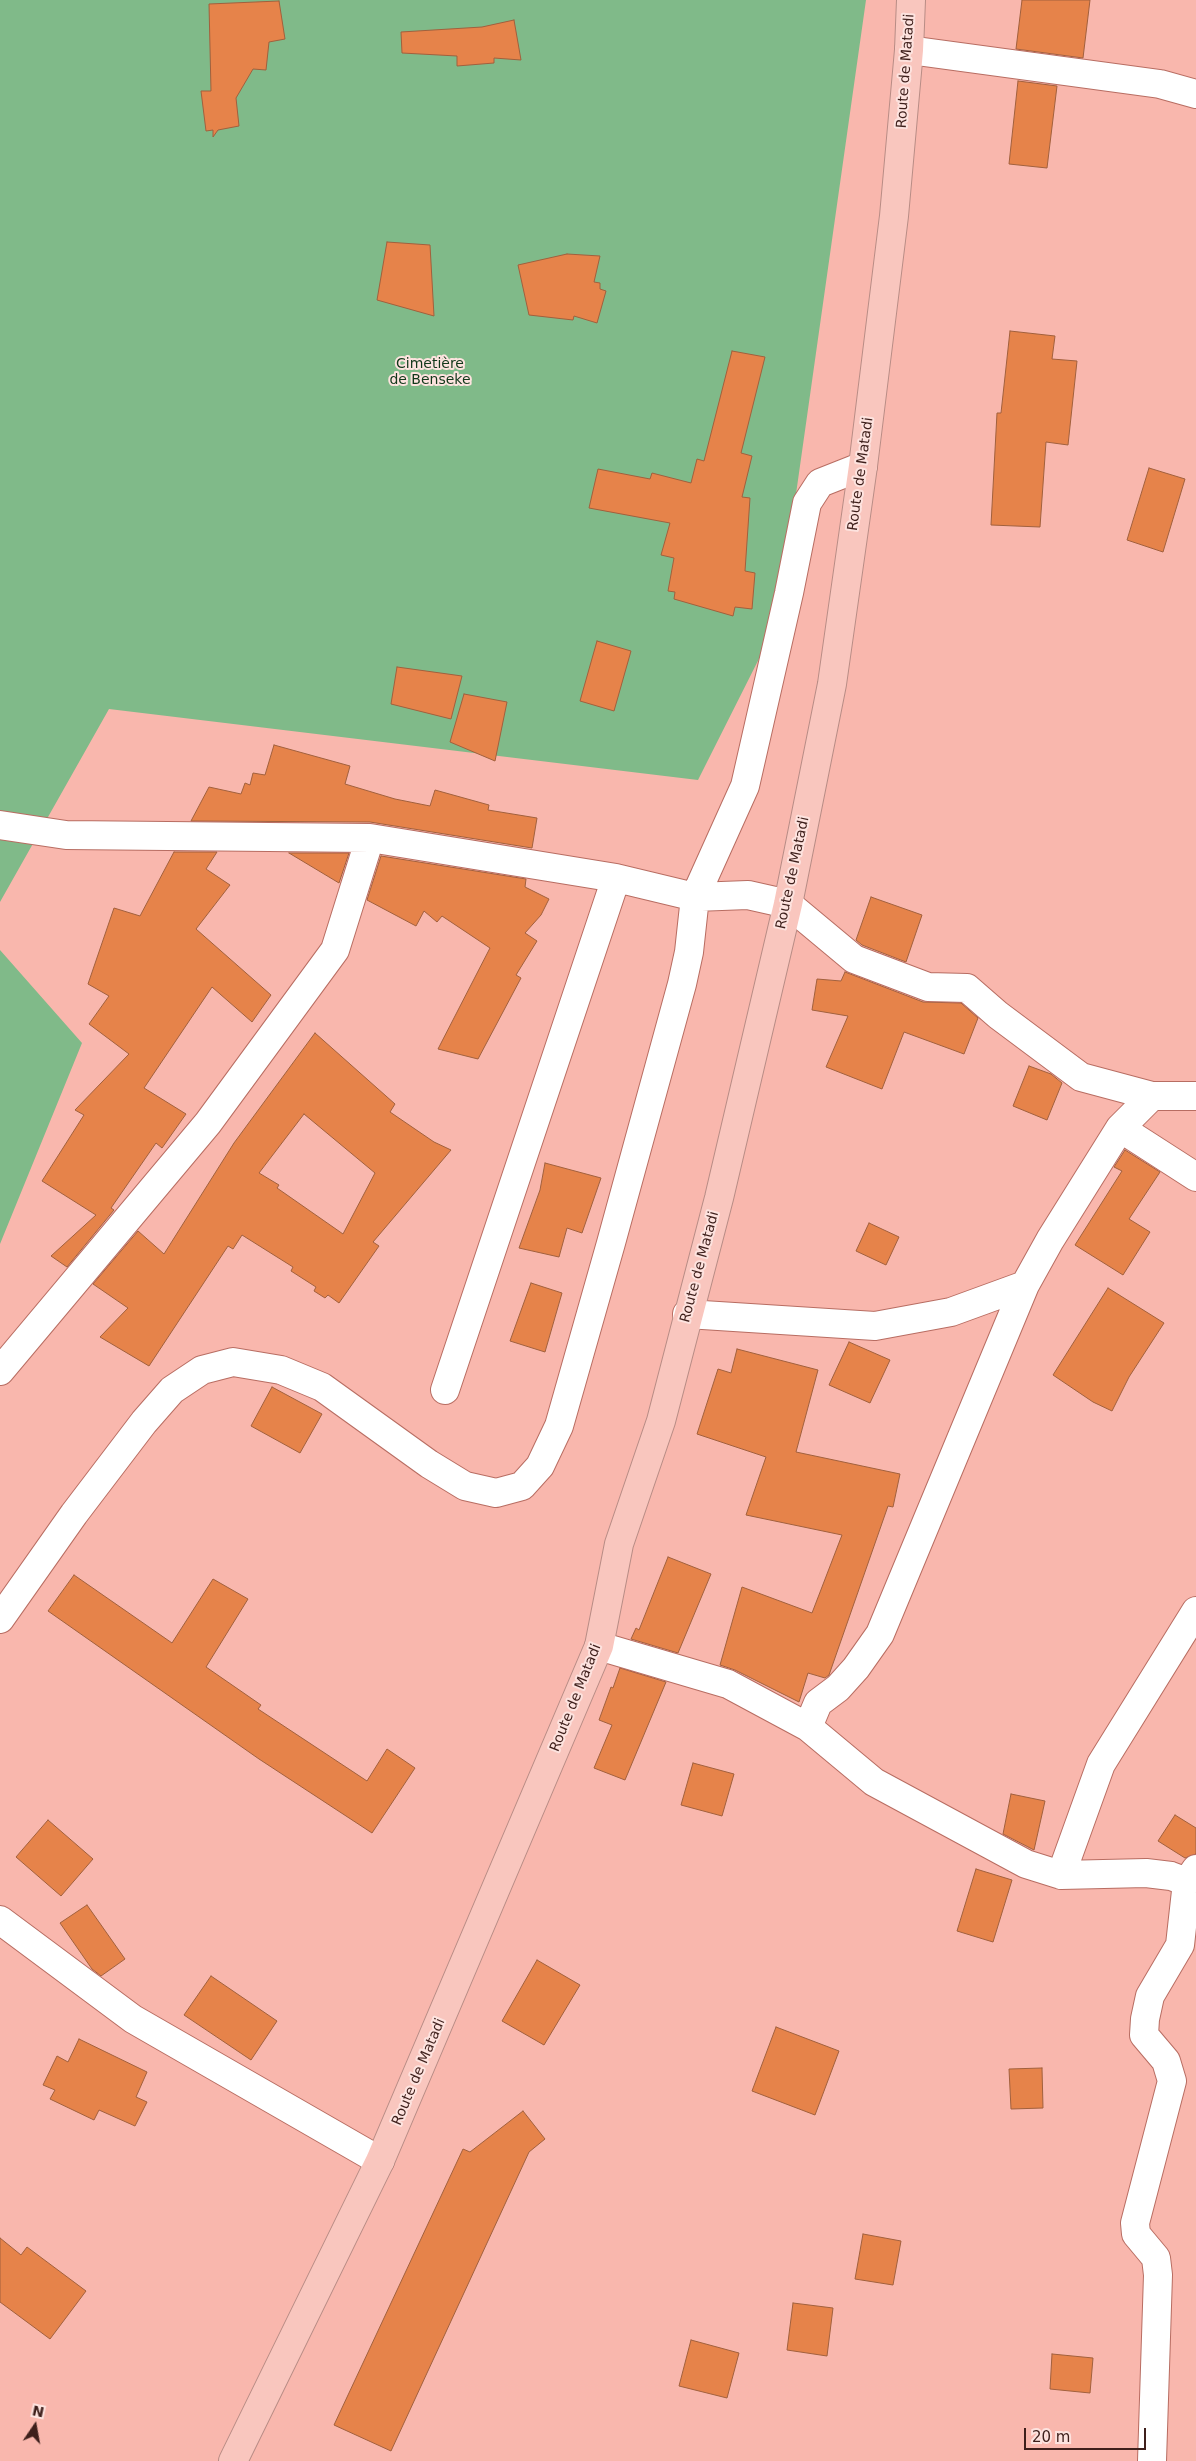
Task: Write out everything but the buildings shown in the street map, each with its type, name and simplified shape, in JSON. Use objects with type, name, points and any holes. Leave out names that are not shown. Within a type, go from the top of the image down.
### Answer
[{"type":"highway","name":"Route de Matadi","points":[[233,2461],[380,2161],[599,1646],[620,1544],[661,1421],[687,1314],[719,1198],[788,904],[832,684],[863,466],[894,216],[909,50],[911,0]]},
{"type":"street","points":[[909,50],[1160,84],[1196,94]]},
{"type":"street","points":[[0,1619],[144,1422],[172,1390],[202,1370],[233,1362],[281,1370],[322,1387],[429,1464],[465,1486],[496,1493],[522,1486],[540,1466],[558,1426],[611,1244],[682,984],[689,952],[695,897],[745,786],[789,593],[807,503],[820,483],[863,466]]},
{"type":"street","points":[[0,825],[66,835],[370,838],[616,878],[695,897],[748,895],[788,904],[854,959],[928,987],[967,988],[998,1015],[1081,1076],[1152,1096],[1196,1096]]},
{"type":"street","points":[[0,1370],[208,1122],[335,950],[370,838]]},
{"type":"street","points":[[445,1390],[616,878]]},
{"type":"street","points":[[808,1727],[818,1703],[838,1688],[856,1668],[880,1634],[1026,1285],[1050,1240],[1120,1128],[1152,1096]]},
{"type":"street","points":[[1120,1128],[1168,1161],[1196,1177]]},
{"type":"street","points":[[687,1314],[875,1326],[951,1312],[1026,1285]]},
{"type":"street","points":[[1061,1875],[1101,1764],[1196,1611]]},
{"type":"street","points":[[599,1646],[728,1684],[808,1727],[874,1782],[1026,1864],[1061,1875],[1146,1873],[1192,1876],[1180,1945],[1150,1996],[1145,2019],[1144,2035],[1166,2061],[1172,2081],[1135,2223],[1136,2234],[1156,2258],[1158,2275],[1152,2461]]},
{"type":"street","points":[[0,1920],[133,2019],[380,2161]]},
{"type":"green space","name":"Cimetière de Benseke","points":[[0,0],[866,0],[778,621],[698,780],[109,709],[0,902]]},
{"type":"green space","points":[[0,950],[82,1043],[0,1244]]}]
